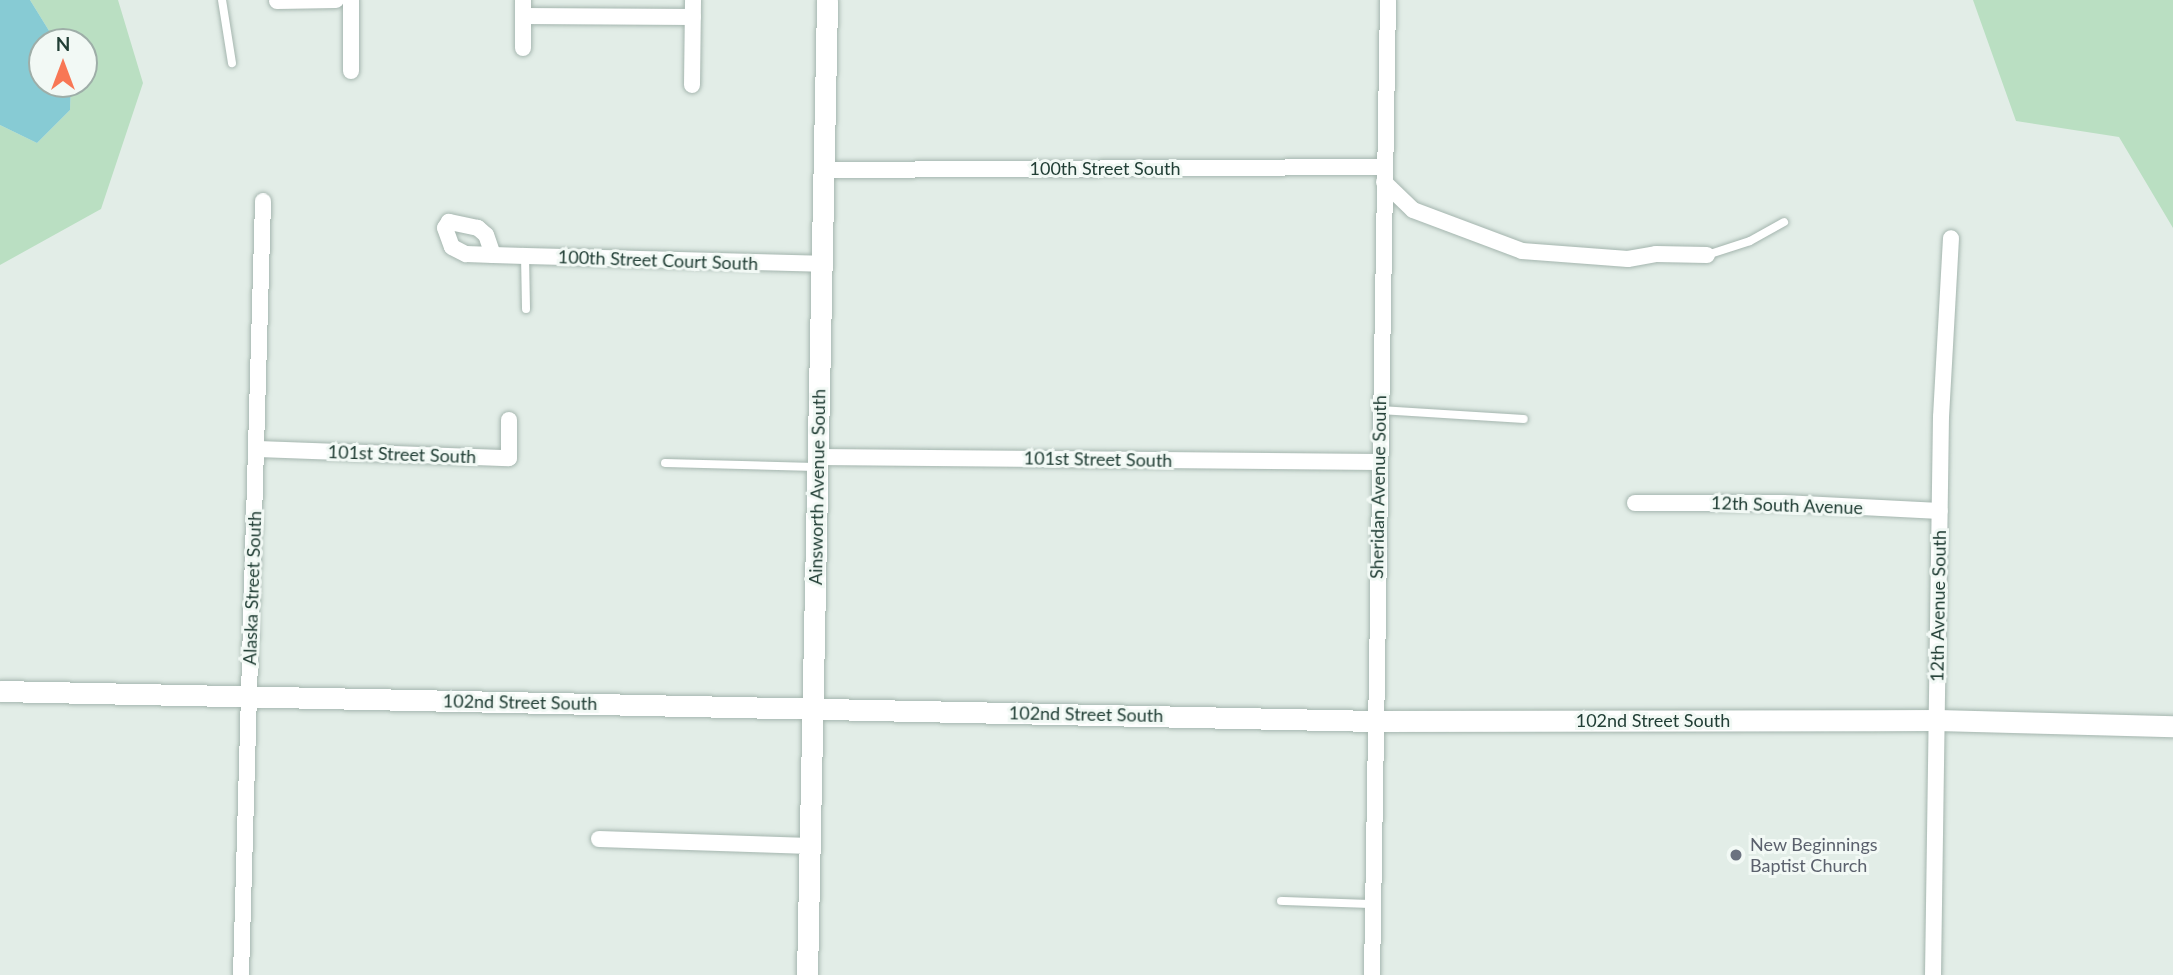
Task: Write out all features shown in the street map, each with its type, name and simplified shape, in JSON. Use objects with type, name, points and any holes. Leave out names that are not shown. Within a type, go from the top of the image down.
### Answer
[{"type":"street","points":[[277,1],[336,0]]},
{"type":"street","points":[[351,0],[351,71]]},
{"type":"street","name":"Ainsworth Avenue South","points":[[807,975],[827,0]]},
{"type":"street","name":"Sheridan Avenue South","points":[[1372,975],[1388,0]]},
{"type":"street","points":[[523,48],[523,8],[693,8],[692,85]]},
{"type":"street","name":"100th Street South","points":[[825,170],[1385,174]]},
{"type":"street","points":[[1385,174],[1413,210],[1522,251],[1628,259],[1656,254],[1707,255]]},
{"type":"street","name":"Alaska Street South","points":[[241,975],[263,201]]},
{"type":"street","name":"12th Avenue South","points":[[1933,975],[1940,511],[1951,237]]},
{"type":"street","name":"100th Street Court South","points":[[494,255],[822,264]]},
{"type":"street","name":"101st Street South","points":[[258,449],[509,458],[509,420]]},
{"type":"street","name":"101st Street South","points":[[818,462],[1379,462]]},
{"type":"street","name":"12th South Avenue","points":[[1634,503],[1783,503],[1940,511]]},
{"type":"street","name":"102nd Street South","points":[[0,691],[1375,721],[1937,720],[2173,726]]},
{"type":"street","points":[[599,839],[810,846]]},
{"type":"lane","points":[[222,0],[232,63]]},
{"type":"lane","points":[[1707,255],[1750,241],[1784,222]]},
{"type":"lane","points":[[525,256],[526,309]]},
{"type":"lane","points":[[1380,411],[1524,419]]},
{"type":"lane","points":[[665,463],[818,462]]},
{"type":"lane","points":[[1281,901],[1373,904]]},
{"type":"green space","points":[[30,0],[118,0],[143,83],[101,209],[0,265],[0,125],[37,143],[70,110],[70,98],[98,98],[98,28],[47,28]]},
{"type":"green space","points":[[1973,0],[2173,0],[2173,228],[2119,137],[2016,121]]},
{"type":"water","points":[[0,0],[30,0],[47,28],[28,28],[28,98],[70,98],[70,110],[37,143],[0,125]]},
{"type":"place","name":"New Beginnings Baptist Church","points":[[1736,855]]}]
